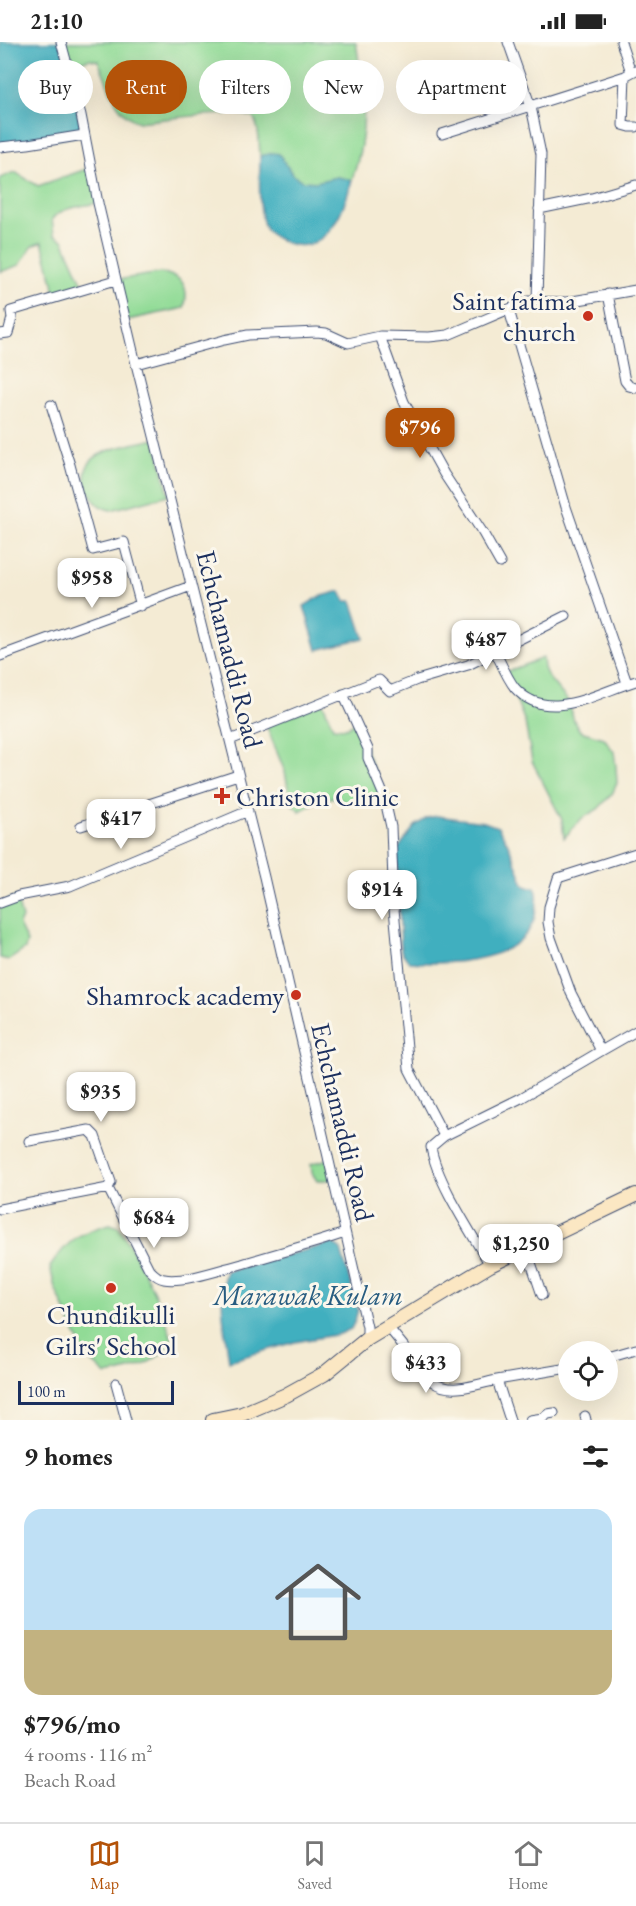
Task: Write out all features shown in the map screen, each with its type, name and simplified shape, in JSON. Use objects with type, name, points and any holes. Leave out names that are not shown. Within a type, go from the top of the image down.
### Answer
[{"type":"street","name":"Echchamaddi Road","points":[[61,42],[81,115],[98,203],[136,364],[248,811],[367,1327],[367,1339]]},
{"type":"street","points":[[508,42],[531,107],[541,154],[537,301]]},
{"type":"street","points":[[621,42],[631,72],[623,125],[636,127]]},
{"type":"street","points":[[442,135],[631,72]]},
{"type":"street","points":[[0,147],[84,135]]},
{"type":"street","points":[[539,208],[592,198],[636,185]]},
{"type":"street","points":[[0,334],[8,333],[12,318],[11,311],[116,280]]},
{"type":"street","points":[[136,364],[248,335],[317,332],[326,333],[348,343],[380,336],[448,335],[528,301],[567,302],[636,290]]},
{"type":"street","points":[[608,294],[625,381],[629,386],[636,388]]},
{"type":"street","points":[[495,651],[514,686],[527,699],[548,706],[572,703],[632,682],[566,507],[509,310]]},
{"type":"street","points":[[380,336],[404,402],[444,474],[500,563]]},
{"type":"street","points":[[51,405],[93,549],[124,542],[141,606]]},
{"type":"street","points":[[0,656],[191,586]]},
{"type":"street","points":[[230,740],[379,680],[390,691],[417,680],[468,665],[566,616]]},
{"type":"street","points":[[343,694],[368,749],[368,758],[384,795],[391,827],[394,909],[409,1069],[444,1136]]},
{"type":"street","points":[[81,826],[238,775]]},
{"type":"street","points":[[0,903],[19,896],[70,886],[248,811]]},
{"type":"street","points":[[601,1051],[571,993],[551,938],[548,922],[549,907],[558,878],[636,853]]},
{"type":"street","points":[[490,1265],[464,1221],[434,1162],[431,1146],[444,1136],[521,1098],[636,1031]]},
{"type":"street","points":[[29,1141],[88,1130],[95,1136],[111,1182],[108,1188]]},
{"type":"street","points":[[108,1188],[149,1269],[156,1276],[164,1279],[180,1279],[222,1270],[300,1249],[345,1233]]},
{"type":"street","points":[[0,1209],[108,1188]]},
{"type":"street","points":[[213,1420],[242,1414],[286,1395],[324,1374],[367,1339],[490,1265],[636,1195]]},
{"type":"street","points":[[526,1248],[542,1294]]},
{"type":"street","points":[[388,1328],[439,1387],[465,1387],[558,1370]]},
{"type":"street","points":[[618,1355],[636,1349]]},
{"type":"street","points":[[497,1380],[510,1420]]},
{"type":"street","points":[[116,1383],[126,1420]]},
{"type":"street","points":[[530,1420],[554,1413]]},
{"type":"green space","points":[[61,42],[356,42],[358,60],[303,60],[303,114],[364,114],[358,161],[352,180],[337,177],[316,182],[302,181],[292,174],[279,154],[260,156],[259,137],[254,119],[235,114],[291,114],[291,60],[199,60],[199,114],[219,114],[139,122],[125,114],[187,114],[187,60],[105,60],[105,77],[98,61],[66,60]]},
{"type":"green space","points":[[92,167],[98,203],[67,209],[52,219],[54,235],[63,240],[85,289],[55,298],[42,242],[32,246],[20,265],[0,272],[0,178],[15,172],[38,186]]},
{"type":"green space","points":[[160,273],[174,276],[182,283],[186,294],[184,308],[127,320],[116,280]]},
{"type":"green space","points":[[155,439],[169,495],[111,510],[99,505],[88,489],[85,476],[88,465],[95,457],[105,452]]},
{"type":"green space","points":[[543,658],[548,677],[569,702],[574,721],[580,731],[604,738],[614,752],[616,767],[617,783],[612,794],[598,809],[581,819],[564,838],[562,820],[532,761],[525,722],[505,672]]},
{"type":"green space","points":[[323,703],[333,727],[346,728],[355,722],[384,796],[347,803],[333,797],[316,802],[300,811],[291,803],[285,772],[266,725]]},
{"type":"green space","points":[[16,897],[22,918],[19,925],[27,942],[25,949],[9,960],[0,958],[0,903]]},
{"type":"green space","points":[[328,1159],[333,1179],[317,1181],[312,1173],[311,1164]]},
{"type":"green space","points":[[110,1224],[119,1227],[142,1269],[157,1298],[173,1343],[143,1365],[107,1375],[87,1359],[55,1288],[50,1267],[68,1244],[90,1230]]},
{"type":"water","points":[[0,42],[61,42],[65,60],[18,60],[18,114],[79,114],[84,135],[0,147]]},
{"type":"water","points":[[279,154],[292,174],[302,181],[316,182],[337,177],[352,180],[344,205],[331,229],[311,244],[299,245],[284,242],[269,233],[263,223],[260,156]]},
{"type":"water","points":[[341,591],[345,601],[352,601],[364,638],[317,650],[304,606],[319,597]]},
{"type":"water","points":[[437,816],[484,822],[498,827],[508,844],[524,884],[527,887],[535,887],[536,910],[530,928],[519,941],[504,951],[465,961],[426,963],[409,962],[401,951],[397,850],[415,826],[427,818]]},
{"type":"water","name":"Marawak Kulam","points":[[333,1243],[341,1250],[358,1310],[351,1329],[340,1334],[295,1342],[229,1361],[222,1303],[223,1280],[226,1271]]},
{"type":"place","name":"Saint fatima church","points":[[588,316]]},
{"type":"place","name":"Christon Clinic","points":[[222,796]]},
{"type":"place","name":"Shamrock academy","points":[[296,995]]},
{"type":"place","name":"Chundikulli Gilrs' School","points":[[111,1288]]}]
